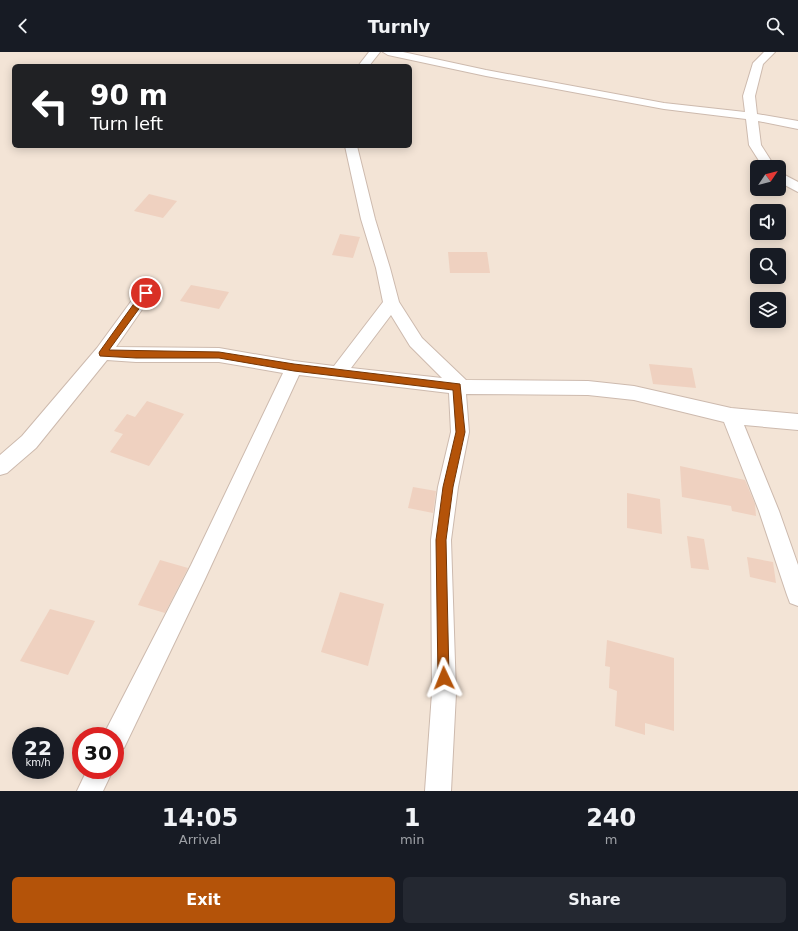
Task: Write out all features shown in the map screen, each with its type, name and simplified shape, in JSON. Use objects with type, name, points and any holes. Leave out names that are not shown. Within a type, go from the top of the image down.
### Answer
[{"type":"street","points":[[364,64],[375,52]]},
{"type":"street","points":[[388,52],[471,70],[664,106],[751,116],[798,125]]},
{"type":"street","points":[[763,160],[755,145],[749,96],[758,63],[770,52]]},
{"type":"street","points":[[351,148],[368,220],[383,268],[391,303],[416,342],[459,387],[460,432],[448,487],[441,540],[441,603],[444,693],[438,791]]},
{"type":"street","points":[[786,180],[798,188]]},
{"type":"street","points":[[0,467],[29,442],[103,353],[151,285]]},
{"type":"street","points":[[338,373],[391,303]]},
{"type":"street","points":[[103,353],[136,355],[219,355],[294,368],[459,387],[588,388],[634,393],[730,416],[798,422]]},
{"type":"street","points":[[121,727],[198,572],[294,368]]},
{"type":"street","points":[[730,416],[769,511],[798,595]]},
{"type":"street","points":[[90,791],[96,779]]},
{"type":"shaded area","points":[[0,52],[798,52],[798,791],[0,791]]},
{"type":"building","points":[[149,194],[177,201],[163,218],[134,211]]},
{"type":"building","points":[[340,234],[360,237],[353,258],[332,255]]},
{"type":"building","points":[[448,252],[487,252],[490,273],[450,273]]},
{"type":"building","points":[[191,285],[229,292],[219,309],[180,301]]},
{"type":"building","points":[[649,364],[692,368],[696,388],[653,384]]},
{"type":"building","points":[[147,401],[184,414],[149,466],[110,452],[123,434],[114,431],[127,414],[135,417]]},
{"type":"building","points":[[680,466],[745,480],[755,504],[756,516],[732,511],[731,506],[682,497]]},
{"type":"building","points":[[413,487],[436,491],[433,513],[408,508]]},
{"type":"building","points":[[627,493],[660,499],[662,534],[627,528]]},
{"type":"building","points":[[687,536],[704,539],[709,570],[691,568]]},
{"type":"building","points":[[747,557],[773,562],[776,583],[750,577]]},
{"type":"building","points":[[160,560],[188,568],[165,613],[138,605]]},
{"type":"building","points":[[340,592],[384,604],[368,666],[321,652]]},
{"type":"building","points":[[50,609],[95,621],[68,675],[20,661]]},
{"type":"building","points":[[607,640],[674,658],[674,731],[645,723],[645,735],[615,726],[617,691],[609,688],[610,667],[605,666]]},
{"type":"route","points":[[146,293],[103,353],[136,355],[219,355],[294,368],[457,387],[460,432],[448,487],[441,540],[441,603],[444,678]]}]
